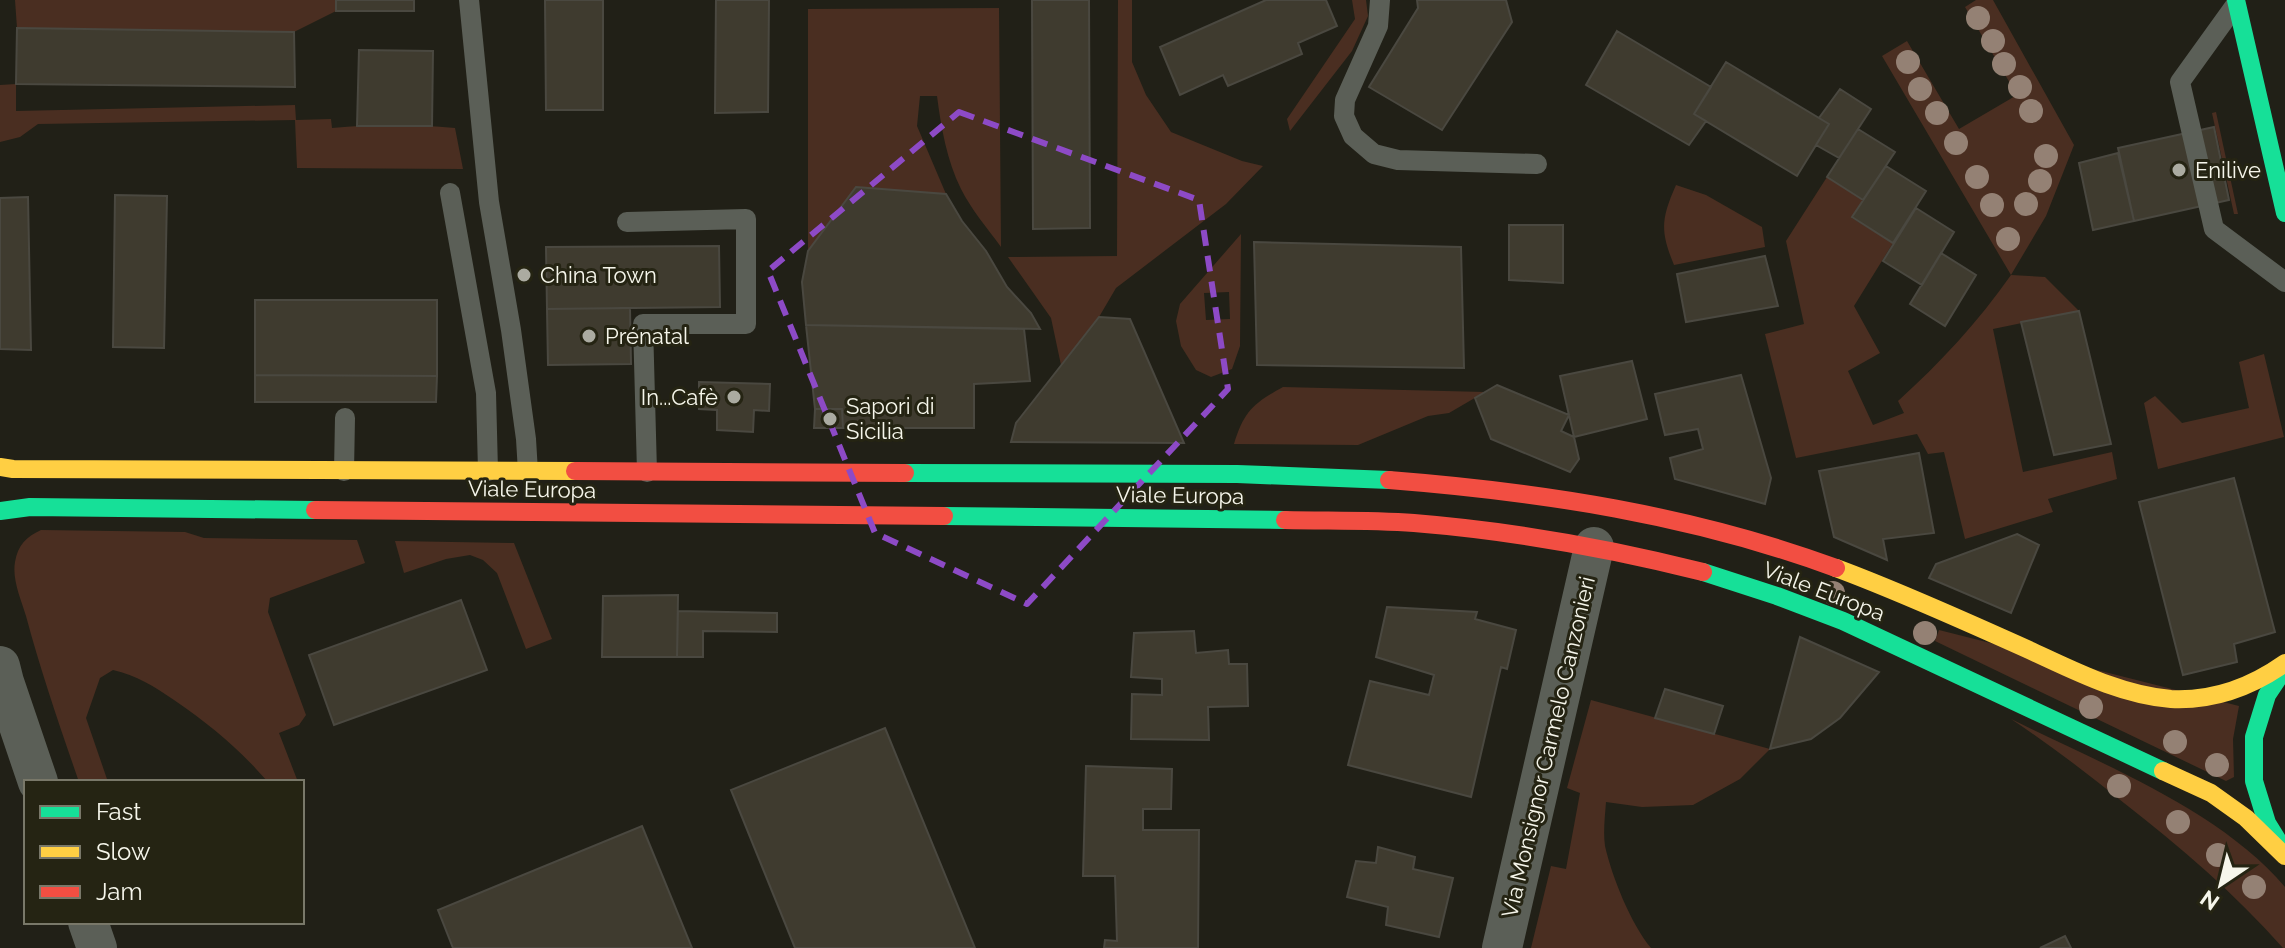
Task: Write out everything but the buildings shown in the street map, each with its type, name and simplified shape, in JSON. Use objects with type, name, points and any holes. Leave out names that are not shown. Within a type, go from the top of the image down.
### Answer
[{"type":"main road","points":[[2236,2],[2285,213]]},
{"type":"main road","name":"Viale Europa","points":[[0,467],[1316,476],[1423,484],[1561,498],[1642,512],[1722,531],[1812,559],[1883,586],[2088,676],[2155,697],[2180,699],[2244,689],[2285,665]]},
{"type":"main road","name":"Viale Europa","points":[[0,511],[30,507],[1394,523],[1483,530],[1594,547],[1708,573],[1843,621],[2211,793],[2246,818],[2285,854]]},
{"type":"main road","points":[[2285,665],[2267,695],[2254,737],[2254,781],[2267,823],[2285,854]]},
{"type":"street","name":"Via Monsignor Carmelo Canzonieri","points":[[1502,948],[1594,547]]},
{"type":"street","points":[[1,675],[22,766]]},
{"type":"street","points":[[89,924],[97,948]]},
{"type":"lane","points":[[469,0],[489,202],[511,330],[528,472]]},
{"type":"lane","points":[[1380,0],[1378,26],[1345,100],[1344,116],[1353,136],[1374,154],[1398,160],[1537,164]]},
{"type":"lane","points":[[2236,2],[2180,82],[2214,229],[2285,282]]},
{"type":"lane","points":[[450,193],[486,393],[488,471]]},
{"type":"lane","points":[[627,222],[746,219],[746,324],[643,324],[647,472]]},
{"type":"lane","points":[[344,471],[345,418]]},
{"type":"highlighted area","points":[[959,112],[1199,200],[1228,389],[1027,604],[875,533],[768,271]]},
{"type":"shaded area","points":[[15,0],[336,0],[336,11],[294,32],[17,28]]},
{"type":"shaded area","points":[[1118,0],[1132,0],[1132,62],[1146,95],[1171,132],[1242,161],[1263,166],[1226,204],[1116,288],[1099,317],[1061,365],[1051,318],[1008,257],[1117,256]]},
{"type":"shaded area","points":[[1352,0],[1366,0],[1368,16],[1352,51],[1290,131],[1287,119],[1355,19]]},
{"type":"shaded area","points":[[1976,0],[1993,0],[2074,145],[2046,216],[2011,275],[1882,56],[1907,41],[1959,129],[2017,95],[1965,7]]},
{"type":"shaded area","points":[[999,8],[1001,247],[970,204],[956,178],[945,144],[937,96],[920,96],[917,126],[946,194],[856,187],[808,251],[808,9]]},
{"type":"shaded area","points":[[16,84],[16,111],[295,105],[296,120],[331,119],[332,128],[394,125],[455,128],[463,169],[297,168],[295,120],[38,124],[20,137],[0,142],[0,85]]},
{"type":"shaded area","points":[[2216,112],[2238,214],[2234,214],[2212,113]]},
{"type":"shaded area","points":[[1827,177],[1863,200],[1852,218],[1893,243],[1854,306],[1880,353],[1848,371],[1873,425],[1904,413],[1898,401],[1958,341],[2011,275],[2045,277],[2079,311],[1993,329],[2023,472],[2112,452],[2117,479],[2048,499],[2053,512],[1965,539],[1944,452],[1928,454],[1917,434],[1796,458],[1765,334],[1804,324],[1786,241]]},
{"type":"shaded area","points":[[1676,185],[1706,195],[1762,227],[1765,247],[1674,265],[1666,243],[1664,225]]},
{"type":"shaded area","points":[[1241,234],[1240,346],[1232,369],[1211,377],[1196,370],[1181,346],[1176,321],[1180,304]],"holes":[[[1229,292],[1230,319],[1206,320],[1204,293]]]},
{"type":"shaded area","points":[[2264,354],[2284,437],[2158,469],[2144,403],[2155,396],[2182,423],[2249,408],[2239,362]]},
{"type":"shaded area","points":[[1283,387],[1485,392],[1449,413],[1428,416],[1358,445],[1234,444],[1251,409]]},
{"type":"shaded area","points":[[41,530],[185,532],[204,538],[357,540],[365,563],[270,598],[268,612],[306,715],[299,725],[279,733],[297,780],[266,780],[235,748],[188,710],[145,682],[113,670],[100,678],[86,718],[107,780],[78,780],[44,679],[15,576],[16,556],[27,539]]},
{"type":"shaded area","points":[[395,541],[514,543],[552,639],[526,649],[497,573],[483,560],[470,555],[446,559],[404,573]]},
{"type":"shaded area","points":[[1939,630],[2239,706],[2233,739],[2234,777],[2226,781],[1935,641]]},
{"type":"shaded area","points":[[1591,700],[1770,749],[1740,779],[1693,805],[1642,807],[1606,802],[1604,835],[1608,858],[1617,886],[1651,948],[1531,948],[1551,866],[1566,869],[1580,793],[1567,788]]},
{"type":"shaded area","points":[[2011,719],[2120,771],[2193,811],[2258,859],[2285,887],[2285,948],[2166,837],[2082,770]]},
{"type":"traffic: fast","points":[[2236,0],[2285,213]]},
{"type":"traffic: fast","points":[[905,473],[1237,474],[1389,480]]},
{"type":"traffic: fast","points":[[0,511],[30,507],[315,510]]},
{"type":"traffic: fast","points":[[944,516],[1285,520]]},
{"type":"traffic: fast","points":[[1703,572],[1843,621],[2163,771]]},
{"type":"traffic: fast","points":[[2285,668],[2267,695],[2254,737],[2254,781],[2267,823],[2285,852]]},
{"type":"traffic: slow","points":[[0,467],[575,471]]},
{"type":"traffic: slow","points":[[1836,568],[2097,680],[2152,697],[2187,699],[2217,695],[2259,679],[2285,663]]},
{"type":"traffic: slow","points":[[2163,771],[2211,793],[2246,818],[2285,856]]},
{"type":"traffic: jam","points":[[575,471],[905,473]]},
{"type":"traffic: jam","points":[[1389,480],[1560,499],[1672,520],[1782,549],[1836,568]]},
{"type":"traffic: jam","points":[[315,510],[944,516]]},
{"type":"traffic: jam","points":[[1285,520],[1451,526],[1596,548],[1703,572]]},
{"type":"place","name":"Enilive","points":[[2179,170]]},
{"type":"place","name":"China Town","points":[[524,275]]},
{"type":"place","name":"Prénatal","points":[[589,336]]},
{"type":"place","name":"In...Cafè","points":[[734,397]]},
{"type":"place","name":"Sapori di Sicilia","points":[[830,419]]}]
